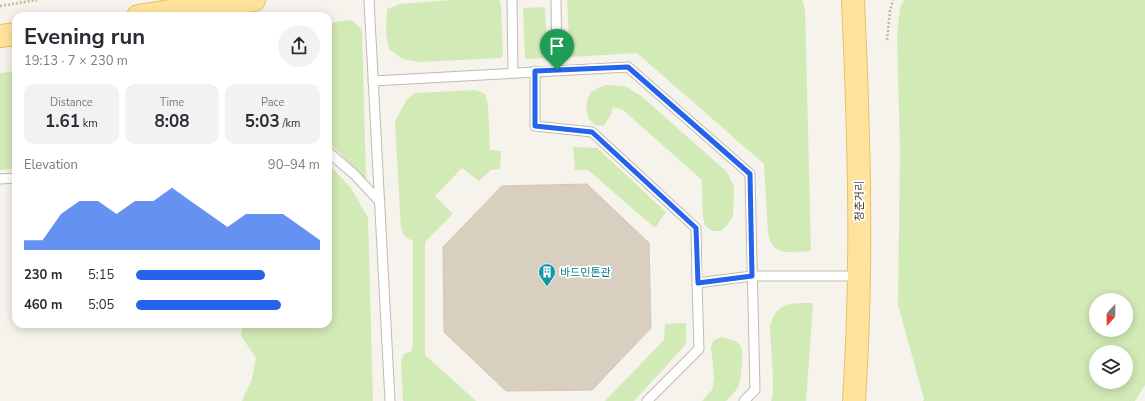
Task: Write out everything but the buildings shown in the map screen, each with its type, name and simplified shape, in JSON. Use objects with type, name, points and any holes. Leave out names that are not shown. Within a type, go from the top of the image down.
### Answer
[{"type":"main road","points":[[164,12],[254,0]]},
{"type":"main road","name":"청춘거리","points":[[853,0],[860,183],[859,276],[854,401]]},
{"type":"main road","points":[[0,36],[12,34]]},
{"type":"lane","points":[[369,0],[390,401]]},
{"type":"lane","points":[[512,0],[514,73]]},
{"type":"lane","points":[[556,0],[557,70]]},
{"type":"lane","points":[[373,80],[628,67],[750,174],[755,390],[744,401]]},
{"type":"lane","points":[[535,71],[535,126],[592,132],[696,228],[699,349],[647,401]]},
{"type":"lane","points":[[332,155],[354,174],[380,202]]},
{"type":"lane","points":[[0,179],[12,178]]},
{"type":"lane","points":[[698,283],[752,276],[859,276]]},
{"type":"path","points":[[0,6],[37,0]]},
{"type":"path","points":[[887,40],[890,11],[893,0]]},
{"type":"green space","points":[[450,0],[499,0],[501,5],[503,53],[501,58],[420,62],[403,59],[389,49],[386,32],[387,9],[400,4]]},
{"type":"green space","points":[[567,0],[802,0],[805,9],[811,251],[784,252],[774,247],[768,233],[764,164],[637,53],[570,57]]},
{"type":"green space","points":[[904,0],[1145,0],[1145,385],[1135,401],[923,401],[924,399],[898,305],[900,151],[897,36],[900,9]]},
{"type":"green space","points":[[545,7],[547,58],[525,59],[523,8]]},
{"type":"green space","points":[[351,20],[362,29],[366,180],[332,146],[332,22]]},
{"type":"green space","points":[[12,72],[12,169],[0,170],[0,73]]},
{"type":"green space","points":[[605,85],[625,86],[641,96],[726,171],[734,186],[733,216],[721,231],[713,231],[705,226],[702,180],[623,110],[613,107],[604,126],[595,125],[588,118],[586,104],[591,92]]},
{"type":"green space","points":[[476,90],[485,94],[488,104],[490,150],[501,151],[500,169],[491,170],[479,181],[462,168],[435,196],[453,214],[425,242],[425,355],[476,401],[403,401],[401,361],[404,354],[411,351],[413,346],[413,241],[405,237],[401,229],[395,121],[408,98],[416,93]]},
{"type":"green space","points":[[573,147],[597,148],[666,212],[655,228],[588,170],[575,170]]},
{"type":"green space","points":[[332,168],[351,188],[368,218],[373,401],[242,401],[252,379],[256,358],[241,336],[242,328],[332,328]]},
{"type":"green space","points":[[813,303],[806,401],[771,401],[773,395],[773,378],[770,326],[774,316],[777,311],[785,306]]},
{"type":"green space","points":[[686,323],[686,344],[634,401],[605,401],[664,340],[665,324]]},
{"type":"green space","points":[[722,337],[735,341],[741,347],[742,361],[739,384],[726,401],[702,401],[712,390],[714,378],[711,346],[714,340]]},
{"type":"place","name":"바드민톤관","points":[[547,287]]},
{"type":"route","points":[[628,67],[750,174],[752,276],[698,283],[696,228],[592,132],[535,126],[535,71],[557,70],[628,67]]}]
